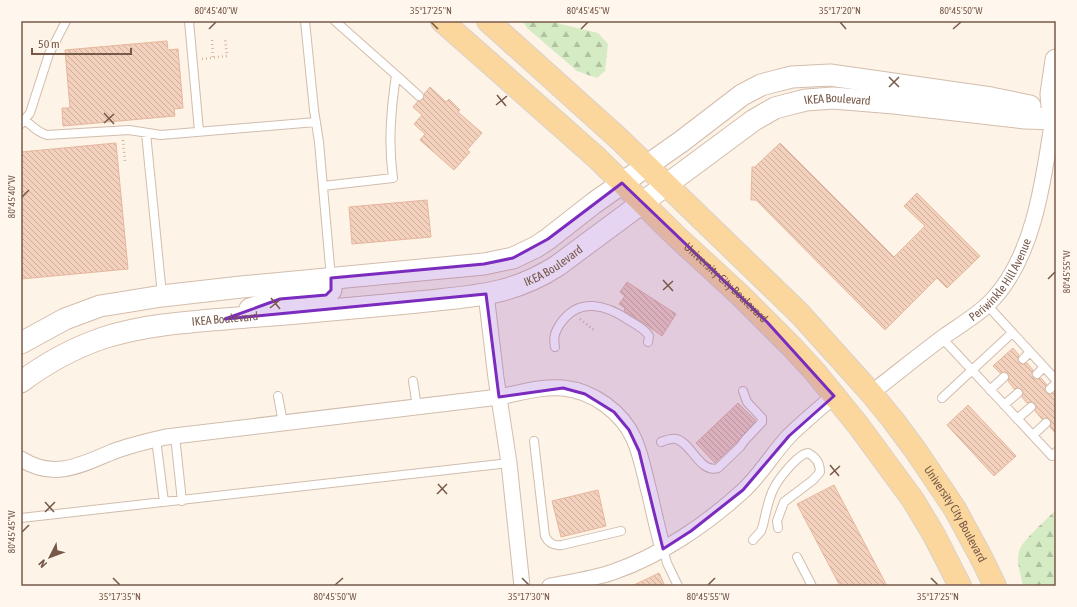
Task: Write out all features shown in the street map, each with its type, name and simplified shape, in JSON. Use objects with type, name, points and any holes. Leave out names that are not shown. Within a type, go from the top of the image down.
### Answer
[{"type":"main road","name":"University City Boulevard","points":[[442,21],[597,158],[787,342],[858,426],[913,500],[934,535],[960,586]]},
{"type":"main road","name":"University City Boulevard","points":[[488,21],[646,166],[795,309],[871,393],[911,444],[955,509],[995,586]]},
{"type":"street","name":"Periwinkle Hill Avenue","points":[[871,393],[987,305],[1008,280],[1017,264],[1028,238],[1040,191],[1055,116],[1051,94],[1056,60]]},
{"type":"street","name":"IKEA Boulevard","points":[[21,343],[49,327],[100,306],[162,296],[504,261],[525,253],[548,239],[594,203],[682,141],[742,95],[761,85],[792,77],[830,75],[991,98],[1040,109],[1055,116]]},
{"type":"street","name":"IKEA Boulevard","points":[[21,382],[56,359],[78,348],[104,338],[143,328],[486,294],[503,291],[526,283],[548,272],[667,186],[754,120],[775,108],[806,100],[833,98],[848,99],[1025,118],[1055,116]]},
{"type":"street","points":[[225,319],[280,299],[326,295],[331,290],[331,278]]},
{"type":"street","points":[[486,294],[509,463],[522,586]]},
{"type":"street","points":[[21,459],[42,468],[63,470],[82,466],[126,447],[156,439],[563,388],[585,394],[605,404],[629,430],[639,451],[663,549]]},
{"type":"street","points":[[550,586],[593,578],[613,572],[663,549],[691,531],[743,490],[789,436],[834,396]]},
{"type":"lane","points":[[66,21],[52,46],[30,113],[23,122],[40,133],[47,135],[129,130],[162,135],[316,122]]},
{"type":"lane","points":[[189,21],[199,132]]},
{"type":"lane","points":[[305,21],[314,110],[319,135],[331,278]]},
{"type":"lane","points":[[335,21],[419,96]]},
{"type":"lane","points":[[323,186],[393,178],[390,154],[390,121],[396,75]]},
{"type":"lane","points":[[146,133],[162,296]]},
{"type":"lane","points":[[987,305],[1056,380]]},
{"type":"lane","points":[[555,347],[553,341],[554,336],[564,319],[572,311],[590,306],[605,307],[616,311],[645,330],[649,336],[648,342]]},
{"type":"lane","points":[[942,398],[1012,333]]},
{"type":"lane","points":[[942,338],[1052,456],[1056,452]]},
{"type":"lane","points":[[1023,359],[1030,352]]},
{"type":"lane","points":[[1037,374],[1044,367]]},
{"type":"lane","points":[[990,390],[1004,377]]},
{"type":"lane","points":[[413,381],[417,407]]},
{"type":"lane","points":[[661,442],[671,439],[680,440],[706,467],[713,469],[718,468],[740,448],[745,440],[762,422],[762,418],[747,402],[743,391]]},
{"type":"lane","points":[[1004,405],[1018,393]]},
{"type":"lane","points":[[278,396],[283,422]]},
{"type":"lane","points":[[1018,419],[1031,407]]},
{"type":"lane","points":[[1033,435],[1046,423]]},
{"type":"lane","points":[[175,436],[182,501]]},
{"type":"lane","points":[[156,439],[164,502]]},
{"type":"lane","points":[[534,441],[545,536],[550,543],[554,545],[562,545],[621,531]]},
{"type":"lane","points":[[753,540],[763,525],[774,487],[797,458],[808,453],[816,458],[819,464],[820,472],[813,480],[784,502],[777,521],[778,528]]},
{"type":"lane","points":[[21,518],[509,463]]},
{"type":"lane","points":[[663,549],[667,563],[678,586]]},
{"type":"lane","points":[[797,557],[812,586]]},
{"type":"path","points":[[192,60],[227,56],[225,38]]},
{"type":"path","points":[[212,40],[213,58]]},
{"type":"path","points":[[122,139],[125,162]]},
{"type":"path","points":[[580,319],[596,331]]},
{"type":"highlighted area","points":[[622,183],[767,322],[834,396],[789,436],[743,490],[691,531],[663,549],[639,451],[629,430],[614,412],[585,394],[563,388],[499,397],[486,294],[225,319],[280,299],[326,295],[331,290],[331,278],[484,264],[513,258],[548,239]]},
{"type":"green space","points":[[523,21],[548,21],[598,33],[608,44],[605,71],[597,78],[577,71],[527,28]]},
{"type":"green space","points":[[1056,510],[1056,586],[1023,586],[1018,562],[1020,549],[1031,535]]},
{"type":"building","points":[[167,41],[168,50],[178,49],[183,108],[174,109],[175,116],[63,126],[62,108],[70,108],[65,50]]},
{"type":"building","points":[[430,87],[446,102],[449,99],[460,110],[458,112],[482,133],[467,150],[470,152],[454,170],[420,140],[425,134],[414,124],[422,115],[413,107],[418,101],[423,99],[424,94]]},
{"type":"building","points":[[116,143],[128,269],[21,279],[21,152]]},
{"type":"building","points":[[780,143],[894,257],[925,226],[904,206],[917,193],[980,256],[947,288],[937,278],[885,330],[756,200],[751,200],[752,167],[755,167]]},
{"type":"building","points":[[427,200],[431,237],[352,244],[349,207]]},
{"type":"building","points":[[627,282],[676,314],[662,336],[624,311],[625,308],[619,304],[625,296],[620,292]]},
{"type":"building","points":[[1013,348],[1019,355],[1019,363],[1027,363],[1033,370],[1033,378],[1041,378],[1047,385],[1045,388],[1046,393],[1054,393],[1056,395],[1056,434],[1050,427],[1050,420],[1047,418],[1042,419],[1035,411],[1035,403],[1027,403],[1022,397],[1022,389],[1014,389],[1008,381],[1008,374],[1005,372],[1000,373],[993,366]]},
{"type":"building","points":[[738,403],[756,421],[715,463],[696,443]]},
{"type":"building","points":[[968,405],[1016,456],[994,476],[947,425]]},
{"type":"building","points":[[834,485],[887,586],[840,586],[797,504]]},
{"type":"building","points":[[598,490],[606,526],[561,537],[552,501]]},
{"type":"building","points":[[659,573],[665,586],[632,586]]}]
